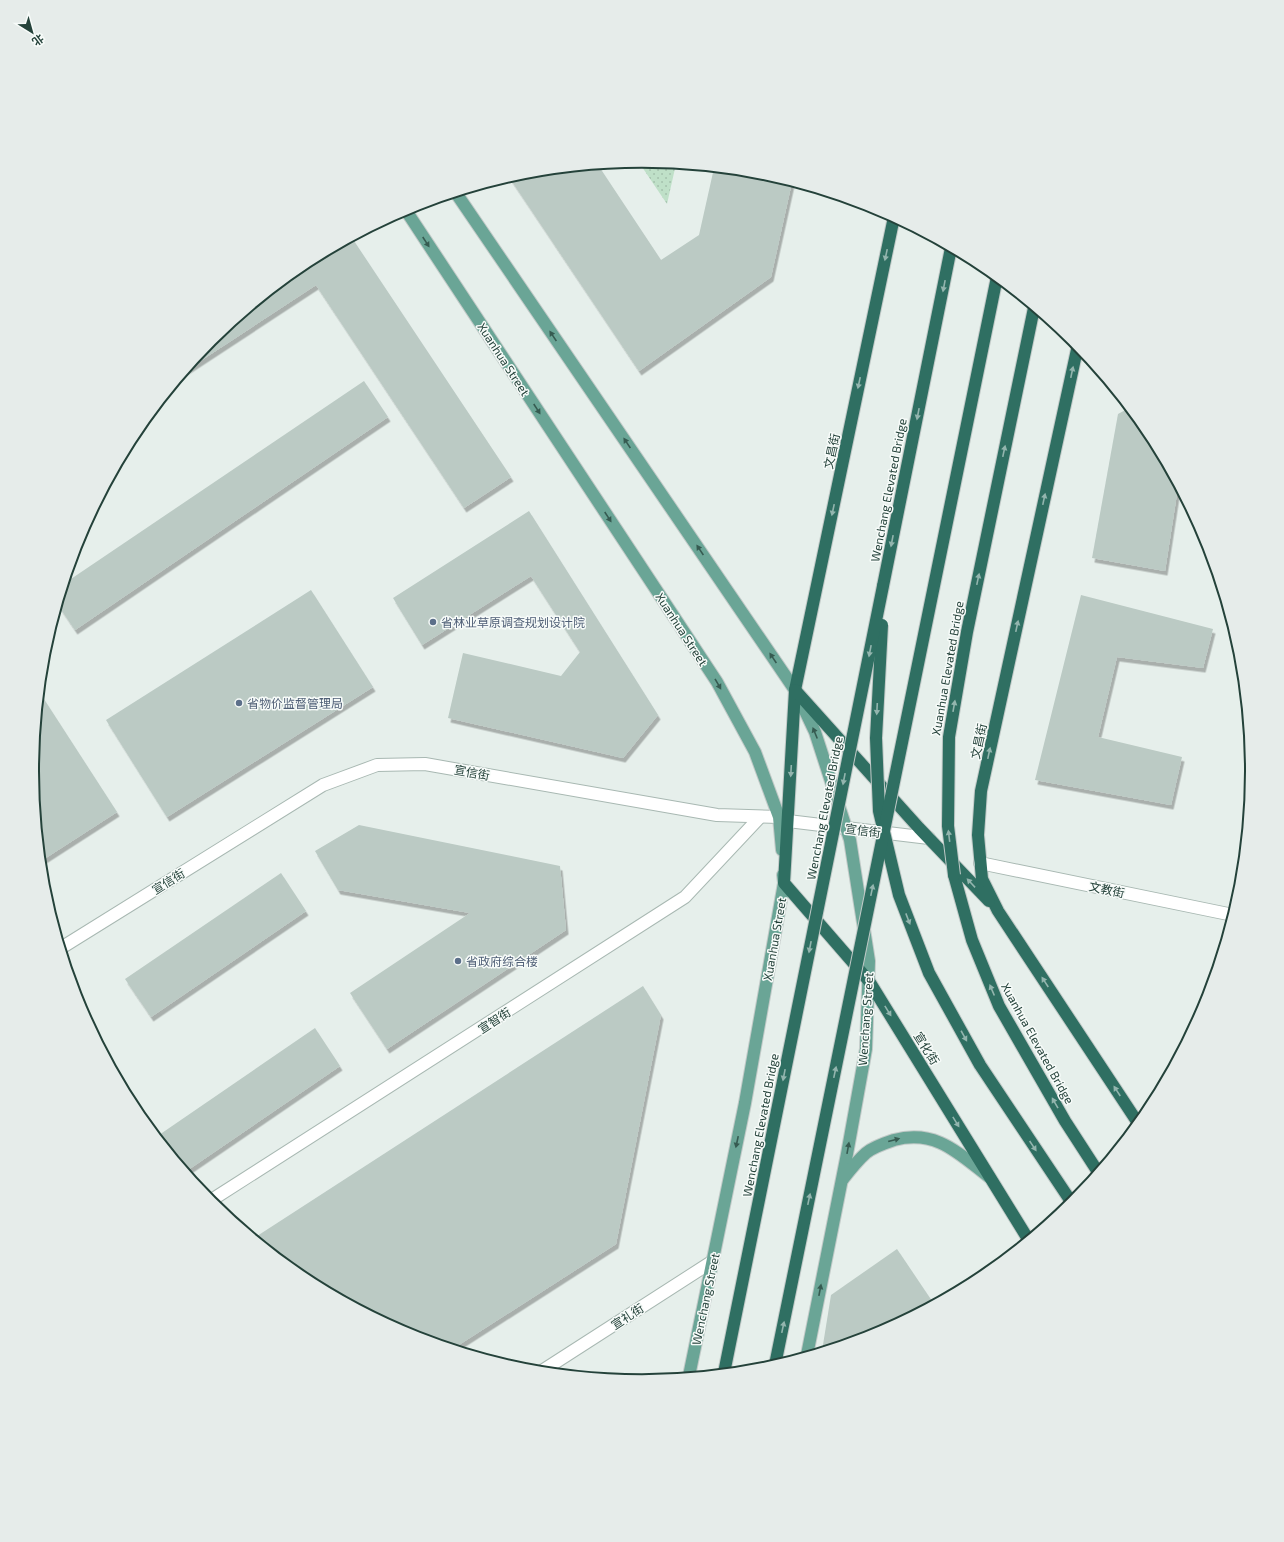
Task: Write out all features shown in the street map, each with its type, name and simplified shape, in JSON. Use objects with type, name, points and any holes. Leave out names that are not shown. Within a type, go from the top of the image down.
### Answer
[{"type":"highway","name":"文昌街","points":[[784,883],[784,819],[795,690],[893,223]]},
{"type":"highway","name":"Wenchang Elevated Bridge","points":[[725,1368],[951,253]]},
{"type":"highway","points":[[776,1358],[996,283]]},
{"type":"highway","name":"Xuanhua Elevated Bridge","points":[[1033,312],[967,632],[949,736],[948,826],[954,875],[972,940],[999,1006],[1065,1121],[1096,1168]]},
{"type":"highway","name":"文昌街","points":[[980,863],[978,835],[981,791],[1076,353]]},
{"type":"highway","points":[[883,586],[876,738],[879,803],[899,896],[929,973],[980,1065],[1068,1197]]},
{"type":"highway","points":[[795,690],[829,730],[998,911]]},
{"type":"highway","points":[[980,863],[982,879],[998,911],[1135,1118]]},
{"type":"highway","name":"宣化街","points":[[784,883],[869,981],[1026,1235]]},
{"type":"main road","points":[[459,197],[795,690]]},
{"type":"main road","name":"Xuanhua Street","points":[[409,215],[717,682],[755,752],[784,819]]},
{"type":"main road","name":"Wenchang Street","points":[[795,690],[815,732],[850,840],[870,961],[866,1048],[808,1350]]},
{"type":"main road","name":"Xuanhua Street","points":[[745,1104],[784,883]]},
{"type":"main road","name":"Wenchang Street","points":[[690,1372],[745,1104]]},
{"type":"main road","points":[[842,1179],[867,1153],[887,1142],[910,1136],[934,1139],[954,1149],[991,1178]]},
{"type":"street","name":"宣信街","points":[[65,945],[323,785],[377,765],[425,764],[717,815],[760,816],[929,838]]},
{"type":"street","name":"宣智街","points":[[216,1197],[685,897],[760,816]]},
{"type":"street","name":"文教街","points":[[980,863],[1227,914]]},
{"type":"street","name":"宣礼街","points":[[549,1366],[713,1261]]},
{"type":"green space","points":[[643,168],[675,169],[667,204]]},
{"type":"building","points":[[601,169],[661,260],[699,235],[713,172],[760,180],[791,187],[771,277],[639,371],[513,183],[563,173]]},
{"type":"building","points":[[354,242],[511,477],[464,508],[316,285],[201,360],[244,318],[275,293],[307,270]]},
{"type":"building","points":[[364,381],[388,417],[75,630],[61,610],[70,579]]},
{"type":"building","points":[[1125,410],[1143,436],[1177,493],[1165,571],[1092,558],[1118,414]]},
{"type":"building","name":"省林业草原调查规划设计院","points":[[529,511],[658,715],[623,758],[448,718],[463,653],[561,676],[580,652],[531,576],[422,645],[393,598]]},
{"type":"building","name":"省物价监督管理局","points":[[311,590],[373,687],[167,817],[106,720]]},
{"type":"building","points":[[1081,595],[1213,629],[1203,668],[1117,657],[1098,737],[1182,757],[1171,805],[1035,780]]},
{"type":"building","points":[[43,698],[117,812],[45,858],[40,810],[39,771],[40,732]]},
{"type":"building","name":"省政府综合楼","points":[[359,825],[560,866],[566,930],[387,1049],[350,993],[470,913],[338,890],[315,851]]},
{"type":"building","points":[[281,873],[306,911],[151,1017],[125,979]]},
{"type":"building","points":[[643,986],[661,1015],[616,1244],[459,1345],[411,1328],[375,1312],[340,1293],[307,1272],[258,1235]]},
{"type":"building","points":[[315,1028],[340,1066],[189,1169],[161,1134]]},
{"type":"building","points":[[897,1249],[931,1300],[909,1312],[873,1328],[823,1346],[831,1295]]},
{"type":"place","name":"省林业草原调查规划设计院","points":[[433,622]]},
{"type":"place","name":"省物价监督管理局","points":[[239,703]]},
{"type":"place","name":"省政府综合楼","points":[[458,961]]}]
